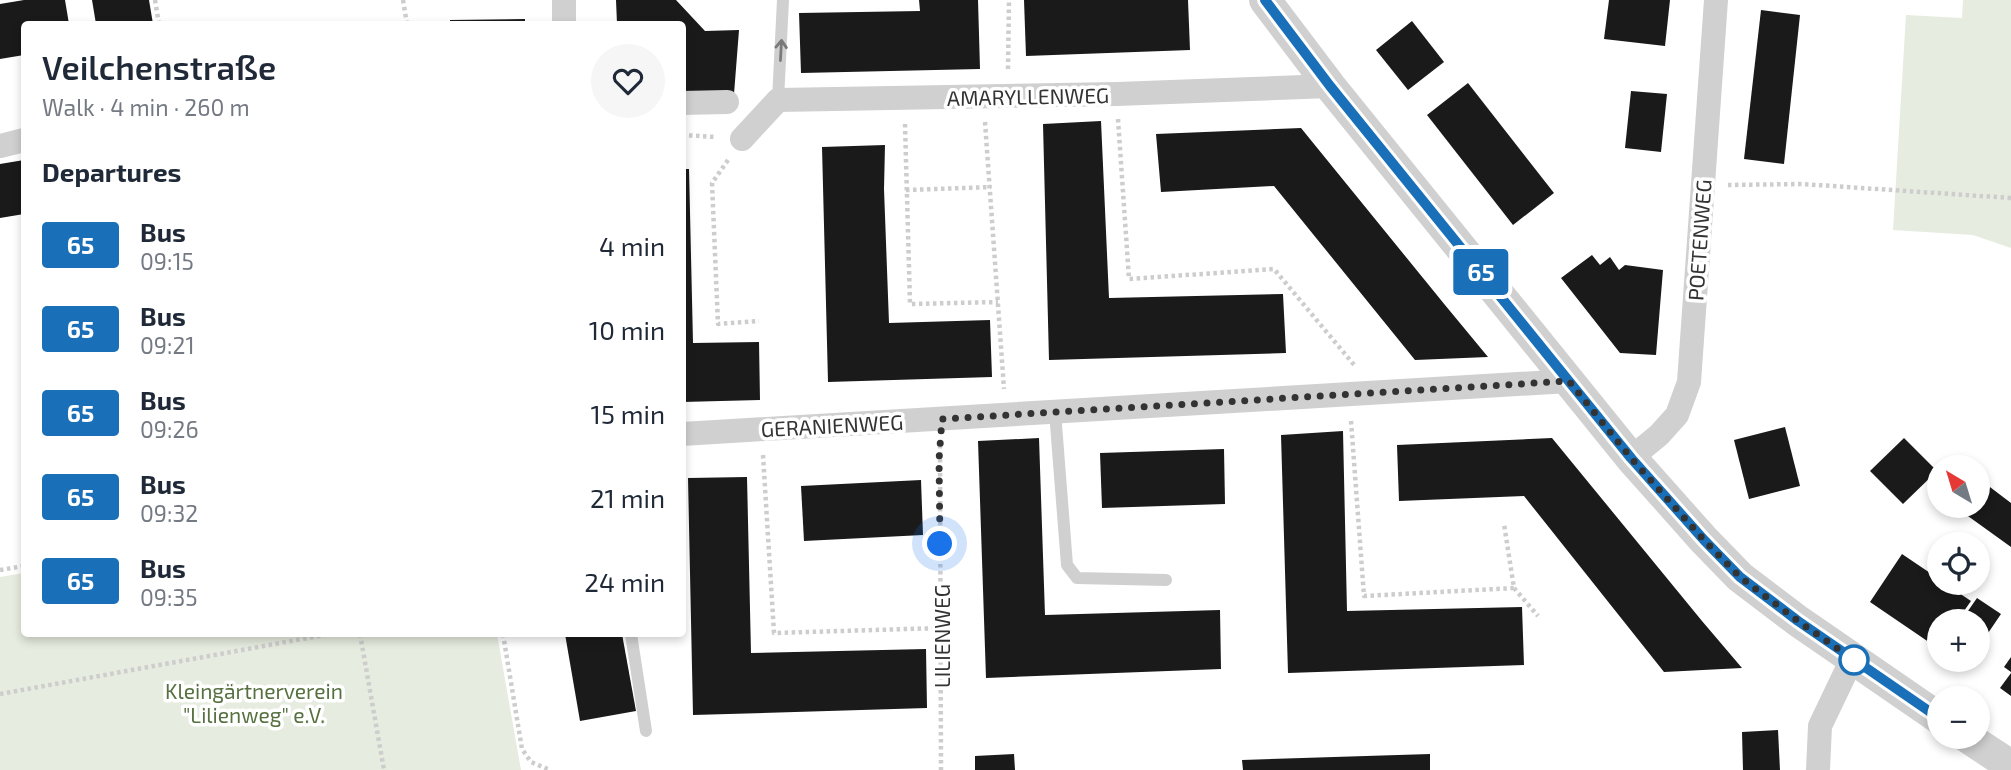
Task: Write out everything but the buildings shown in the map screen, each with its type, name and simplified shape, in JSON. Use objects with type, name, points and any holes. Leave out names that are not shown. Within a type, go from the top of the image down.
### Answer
[{"type":"street","points":[[564,0],[564,21]]},
{"type":"street","points":[[1265,0],[1330,86],[1631,458],[1704,540],[1740,577],[1927,710]]},
{"type":"street","name":"POETENWEG","points":[[1631,458],[1659,435],[1676,415],[1689,382],[1716,0]]},
{"type":"street","name":"AMARYLLENWEG","points":[[779,100],[1117,94],[1330,86]]},
{"type":"street","points":[[742,139],[779,100]]},
{"type":"street","points":[[686,103],[727,102]]},
{"type":"street","points":[[0,146],[21,141]]},
{"type":"street","name":"GERANIENWEG","points":[[686,434],[1569,381]]},
{"type":"street","points":[[1818,770],[1820,726],[1852,659]]},
{"type":"street","points":[[1985,749],[2011,766]]},
{"type":"lane","points":[[779,100],[783,0]]},
{"type":"lane","points":[[1055,412],[1067,565],[1077,578],[1166,580]]},
{"type":"lane","points":[[631,637],[646,731]]},
{"type":"path","points":[[155,0],[158,21]]},
{"type":"path","points":[[403,0],[406,21]]},
{"type":"path","points":[[1008,96],[1009,0]]},
{"type":"path","points":[[1117,94],[1129,279],[1274,269],[1378,394]]},
{"type":"path","points":[[983,97],[1006,415]]},
{"type":"path","points":[[904,99],[910,304],[998,302]]},
{"type":"path","points":[[686,135],[742,139]]},
{"type":"path","points":[[742,139],[712,183],[718,324],[759,321]]},
{"type":"path","points":[[1703,185],[1802,184],[2011,198]]},
{"type":"path","points":[[906,190],[991,187]]},
{"type":"path","points":[[1349,396],[1364,596],[1514,588]]},
{"type":"path","name":"LILIENWEG","points":[[941,770],[939,460],[942,419]]},
{"type":"path","points":[[761,429],[774,633],[941,628]]},
{"type":"path","points":[[1504,523],[1514,588],[1538,615]]},
{"type":"path","points":[[0,570],[21,566]]},
{"type":"path","points":[[0,694],[314,637]]},
{"type":"path","points":[[361,637],[384,770]]},
{"type":"path","points":[[503,637],[522,749],[531,762],[550,770]]},
{"type":"green space","points":[[1963,0],[2011,0],[2011,248],[1973,235],[1893,230],[1906,15],[1962,18]]},
{"type":"green space","name":"Kleingärtnerverein \"Lilienweg\" e.V.","points":[[21,574],[21,637],[498,637],[521,770],[0,770],[0,577]]},
{"type":"bus line","name":"65","points":[[1265,0],[1330,86],[1631,458],[1704,540],[1740,577],[1798,621],[1927,710]]},
{"type":"route","points":[[940,544],[939,460],[942,419],[1569,381],[1631,458],[1740,577],[1854,660]]}]
